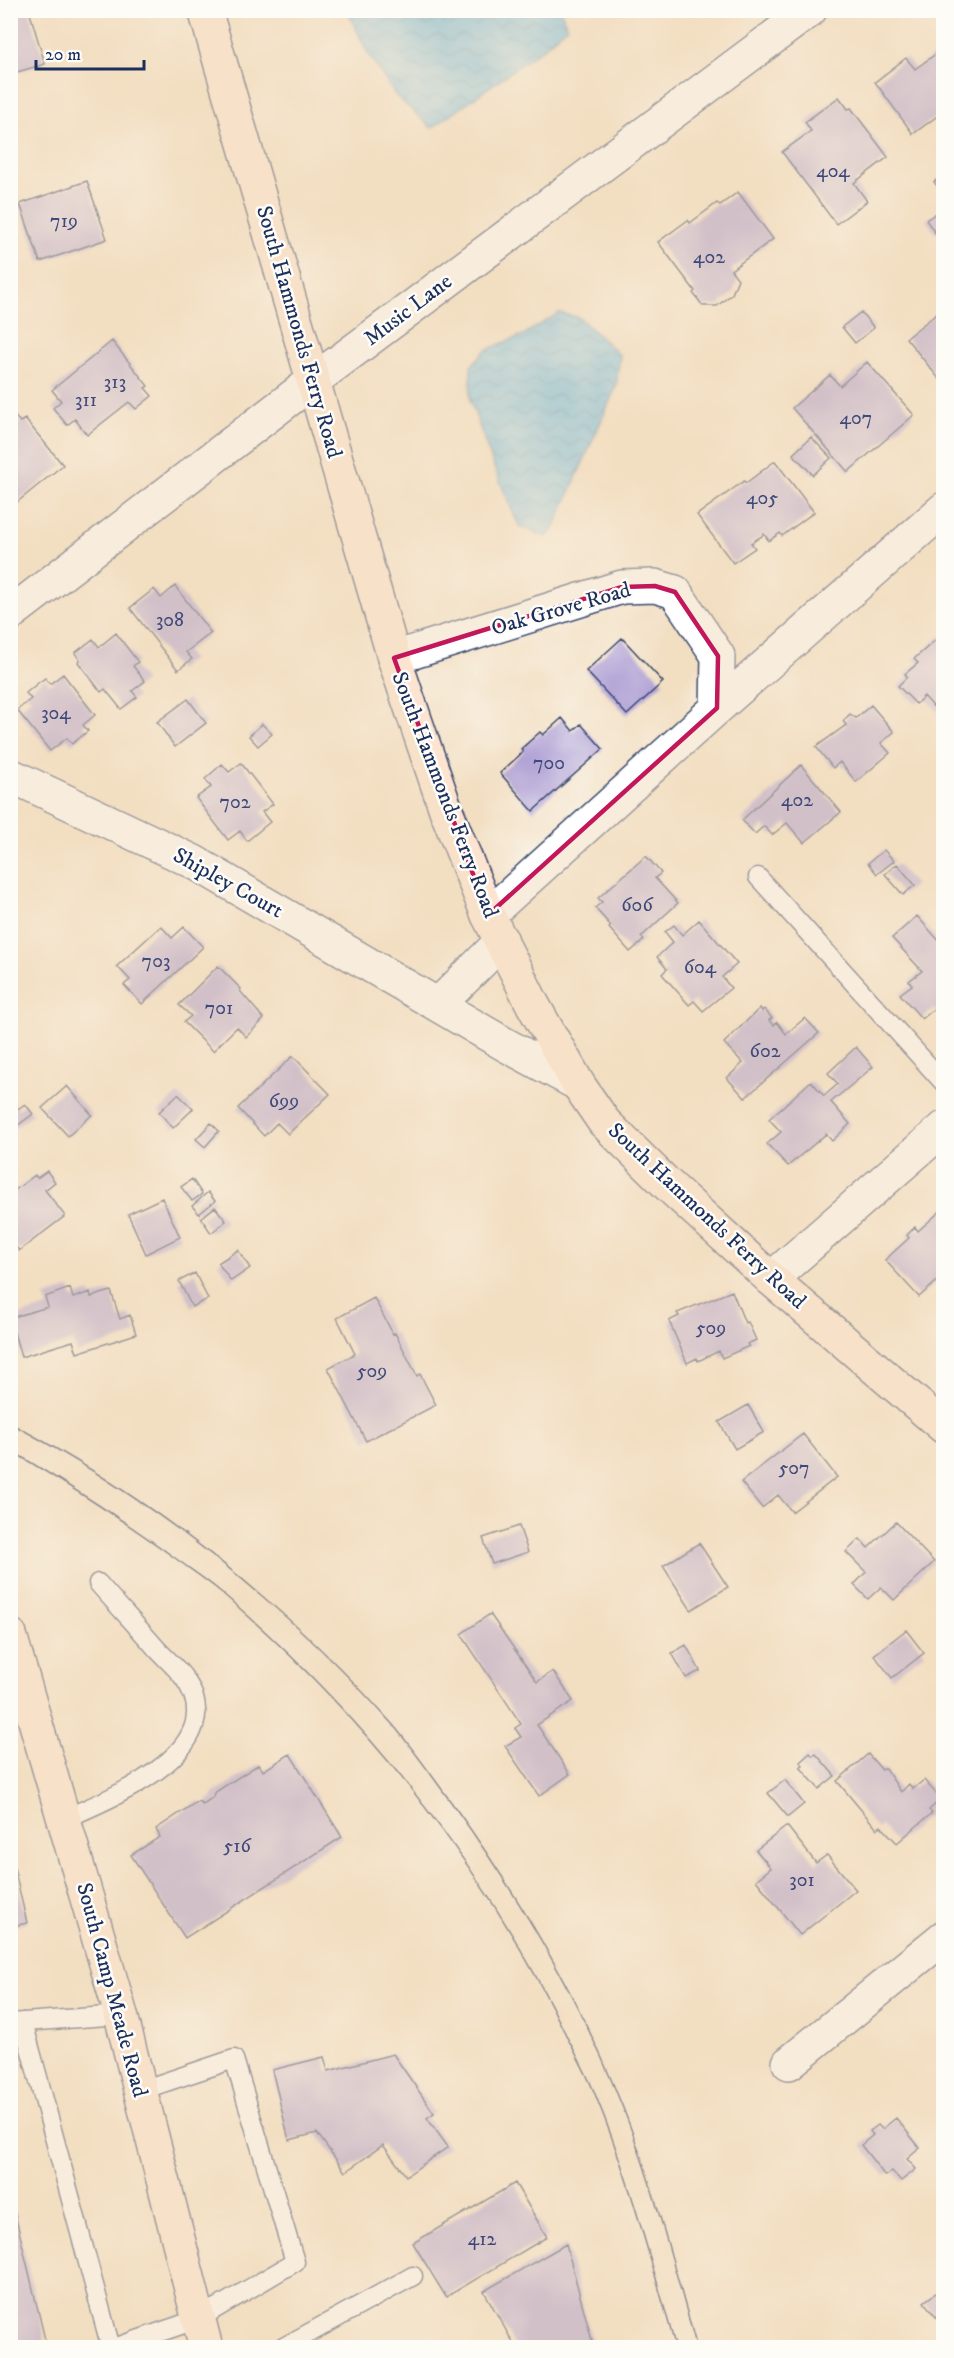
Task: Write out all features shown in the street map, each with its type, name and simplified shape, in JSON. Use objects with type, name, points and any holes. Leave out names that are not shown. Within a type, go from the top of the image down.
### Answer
[{"type":"street","name":"South Hammonds Ferry Road","points":[[205,10],[394,658],[446,810],[495,928],[532,1005],[578,1084],[604,1122],[667,1184],[771,1279],[944,1427]]},
{"type":"street","name":"Music Lane","points":[[10,614],[313,381],[810,10]]},
{"type":"street","points":[[438,1005],[495,928],[717,708],[944,509]]},
{"type":"street","name":"Oak Grove Road","points":[[394,658],[622,587],[655,586],[675,592],[718,656],[717,708]]},
{"type":"street","name":"Shipley Court","points":[[10,775],[194,862],[578,1084]]},
{"type":"street","points":[[771,1279],[944,1128]]},
{"type":"street","name":"South Camp Meade Road","points":[[10,1635],[120,2014],[202,2333]]},
{"type":"street","points":[[789,2063],[944,1937]]},
{"type":"lane","points":[[758,877],[944,1083]]},
{"type":"lane","points":[[64,1819],[113,1797],[166,1765],[191,1736],[197,1708],[185,1679],[98,1583]]},
{"type":"lane","points":[[120,2014],[17,2022],[113,2348],[202,2333],[295,2262],[234,2059],[139,2091]]},
{"type":"lane","points":[[282,2348],[413,2276]]},
{"type":"highlighted area","points":[[655,586],[675,592],[718,656],[717,708],[488,915],[394,658],[622,587]]},
{"type":"water","points":[[348,11],[561,11],[567,27],[541,50],[432,128],[396,96],[368,54]]},
{"type":"water","points":[[559,313],[578,317],[620,355],[616,387],[555,526],[547,537],[519,526],[495,470],[470,400],[471,366],[486,350],[523,335]]},
{"type":"building","points":[[10,10],[29,10],[45,64],[10,74]]},
{"type":"building","points":[[944,48],[944,111],[913,134],[875,82],[906,58],[915,69]]},
{"type":"building","points":[[839,97],[848,109],[851,108],[888,157],[854,183],[867,201],[836,224],[782,152],[811,131],[805,122]]},
{"type":"building","points":[[944,175],[944,194],[934,182]]},
{"type":"building","points":[[87,181],[107,239],[40,262],[20,204]]},
{"type":"building","points":[[738,192],[773,239],[731,270],[738,279],[732,294],[717,306],[703,306],[693,293],[695,291],[658,242],[688,220],[690,223],[717,203],[720,205]]},
{"type":"building","points":[[944,208],[944,229],[936,234],[926,220]]},
{"type":"building","points":[[944,308],[944,385],[906,338]]},
{"type":"building","points":[[861,312],[874,328],[855,343],[842,327]]},
{"type":"building","points":[[112,341],[148,386],[145,388],[152,396],[136,409],[129,402],[87,435],[75,419],[67,425],[53,408],[61,401],[52,390]]},
{"type":"building","points":[[867,362],[914,415],[848,472],[792,408],[830,375],[840,386]]},
{"type":"building","points":[[10,411],[20,422],[25,419],[63,465],[10,508]]},
{"type":"building","points":[[811,437],[831,458],[813,475],[793,454]]},
{"type":"building","points":[[775,461],[814,512],[782,536],[780,533],[769,541],[764,534],[751,543],[755,548],[733,563],[697,515]]},
{"type":"building","points":[[175,586],[211,633],[186,652],[192,659],[178,670],[130,608],[154,589],[161,598]]},
{"type":"building","points":[[116,633],[138,662],[133,666],[145,681],[132,691],[137,697],[121,709],[105,689],[101,692],[78,662],[80,660],[75,653],[93,639],[99,647]]},
{"type":"building","points":[[940,636],[944,640],[944,709],[939,713],[924,696],[916,704],[898,686],[907,677],[905,674],[918,663],[914,659]]},
{"type":"building","points":[[622,638],[663,682],[627,715],[586,671]]},
{"type":"building","points":[[63,674],[95,715],[83,725],[88,731],[72,744],[67,738],[50,751],[17,710],[31,699],[26,693],[38,683],[45,678],[50,684]]},
{"type":"building","points":[[188,699],[206,723],[175,747],[157,722]]},
{"type":"building","points":[[871,705],[894,732],[881,743],[890,753],[856,782],[840,762],[833,768],[816,747],[846,725],[843,721],[850,714],[856,718]]},
{"type":"building","points":[[562,718],[573,731],[581,724],[603,749],[533,811],[500,773],[540,732],[543,735]]},
{"type":"building","points":[[262,724],[272,734],[258,746],[249,736]]},
{"type":"building","points":[[241,763],[273,804],[262,812],[270,822],[247,841],[240,831],[228,840],[196,798],[211,787],[205,779],[222,764],[229,772]]},
{"type":"building","points":[[801,765],[841,812],[804,843],[787,823],[772,835],[764,826],[755,834],[742,820]]},
{"type":"building","points":[[884,850],[894,861],[877,874],[868,863]]},
{"type":"building","points":[[646,856],[661,873],[655,878],[678,903],[641,937],[644,940],[630,952],[595,908],[602,902],[598,898]]},
{"type":"building","points":[[897,864],[915,885],[903,895],[885,874]]},
{"type":"building","points":[[917,916],[940,942],[944,938],[944,1008],[937,1013],[934,1009],[922,1019],[900,994],[912,985],[909,981],[922,971],[892,938]]},
{"type":"building","points":[[699,920],[737,964],[722,977],[731,988],[703,1011],[694,1001],[689,1005],[662,974],[667,969],[657,957],[673,942],[665,932],[674,925],[682,935]]},
{"type":"building","points":[[161,926],[172,938],[184,927],[203,947],[142,1004],[124,985],[130,980],[117,966]]},
{"type":"building","points":[[218,966],[241,989],[240,991],[264,1019],[246,1037],[237,1027],[213,1051],[184,1022],[191,1016],[179,1005]]},
{"type":"building","points":[[760,1008],[772,1018],[769,1020],[774,1025],[777,1022],[786,1034],[805,1018],[819,1033],[745,1098],[727,1078],[743,1063],[724,1043]]},
{"type":"building","points":[[856,1047],[873,1067],[831,1102],[850,1124],[832,1141],[826,1134],[788,1166],[767,1144],[781,1132],[769,1119],[811,1081],[824,1096],[838,1084],[828,1073]]},
{"type":"building","points":[[293,1056],[330,1094],[288,1134],[277,1123],[264,1136],[238,1108]]},
{"type":"building","points":[[67,1086],[92,1115],[68,1136],[42,1108]]},
{"type":"building","points":[[178,1094],[193,1109],[173,1128],[159,1112]]},
{"type":"building","points":[[10,1099],[18,1109],[25,1104],[33,1114],[10,1131]]},
{"type":"building","points":[[211,1123],[219,1131],[205,1147],[196,1139]]},
{"type":"building","points":[[47,1171],[55,1182],[45,1190],[65,1216],[19,1251],[10,1239],[10,1194],[35,1175],[37,1178]]},
{"type":"building","points":[[192,1179],[202,1194],[192,1201],[181,1187]]},
{"type":"building","points":[[208,1192],[215,1201],[199,1214],[192,1206]]},
{"type":"building","points":[[162,1198],[180,1237],[146,1254],[128,1214]]},
{"type":"building","points":[[215,1207],[226,1221],[211,1233],[201,1218]]},
{"type":"building","points":[[944,1208],[944,1275],[919,1297],[885,1260],[909,1238],[907,1235],[915,1227],[918,1231]]},
{"type":"building","points":[[238,1250],[250,1268],[231,1281],[218,1263]]},
{"type":"building","points":[[195,1273],[208,1299],[192,1307],[179,1281]]},
{"type":"building","points":[[70,1288],[73,1298],[90,1292],[91,1297],[111,1291],[120,1319],[130,1315],[136,1334],[77,1353],[73,1341],[21,1357],[10,1318],[48,1307],[45,1297]]},
{"type":"building","points":[[732,1291],[745,1323],[748,1322],[756,1340],[747,1344],[749,1346],[722,1358],[719,1351],[698,1361],[697,1358],[687,1363],[669,1321],[679,1316],[677,1313]]},
{"type":"building","points":[[374,1298],[417,1376],[420,1374],[436,1405],[366,1441],[328,1368],[355,1354],[337,1318]]},
{"type":"building","points":[[748,1405],[764,1432],[735,1449],[719,1422]]},
{"type":"building","points":[[803,1434],[837,1477],[792,1512],[778,1495],[762,1508],[741,1482]]},
{"type":"building","points":[[896,1522],[934,1562],[894,1600],[881,1587],[868,1599],[854,1585],[866,1572],[846,1552],[860,1539],[868,1548]]},
{"type":"building","points":[[519,1526],[528,1552],[492,1564],[483,1538]]},
{"type":"building","points":[[699,1543],[728,1587],[691,1610],[663,1566]]},
{"type":"building","points":[[490,1614],[537,1682],[553,1671],[573,1701],[537,1725],[570,1774],[539,1796],[505,1746],[521,1737],[515,1728],[521,1724],[461,1634]]},
{"type":"building","points":[[906,1630],[924,1653],[892,1678],[874,1655]]},
{"type":"building","points":[[686,1645],[700,1671],[686,1678],[672,1653]]},
{"type":"building","points":[[810,1753],[813,1756],[816,1754],[835,1776],[819,1789],[800,1767],[803,1765],[800,1762]]},
{"type":"building","points":[[290,1754],[342,1837],[185,1938],[131,1855],[160,1837],[156,1829],[198,1801],[203,1804],[213,1797],[214,1793],[259,1764],[263,1771]]},
{"type":"building","points":[[868,1754],[882,1770],[885,1768],[901,1792],[909,1784],[913,1789],[924,1780],[941,1799],[929,1810],[932,1813],[897,1843],[881,1826],[877,1829],[837,1781]]},
{"type":"building","points":[[785,1780],[804,1804],[788,1817],[768,1793]]},
{"type":"building","points":[[787,1826],[816,1863],[827,1855],[856,1890],[800,1935],[756,1880],[771,1868],[756,1850]]},
{"type":"building","points":[[13,1863],[27,1923],[10,1927],[10,1864]]},
{"type":"building","points":[[393,2054],[434,2113],[427,2118],[448,2147],[406,2176],[383,2145],[345,2172],[317,2133],[289,2140],[272,2070],[324,2057],[328,2071]]},
{"type":"building","points":[[896,2118],[920,2148],[907,2159],[916,2169],[901,2181],[892,2171],[885,2176],[861,2145],[873,2135],[870,2131],[878,2125],[882,2129]]},
{"type":"building","points":[[515,2183],[547,2237],[446,2297],[413,2243]]},
{"type":"building","points":[[11,2197],[47,2348],[10,2348]]},
{"type":"building","points":[[566,2244],[594,2348],[516,2348],[484,2291]]},
{"type":"building","points":[[944,2287],[944,2317],[939,2321],[924,2302]]},
{"type":"tram line","points":[[10,1423],[115,1485],[215,1557],[308,1637],[352,1680],[417,1755],[477,1839],[521,1907],[562,1977],[598,2049],[639,2150],[697,2348]]},
{"type":"tram line","points":[[10,1450],[115,1516],[221,1592],[324,1690],[372,1742],[417,1797],[499,1913],[582,2065],[607,2125],[629,2188],[676,2348]]}]
